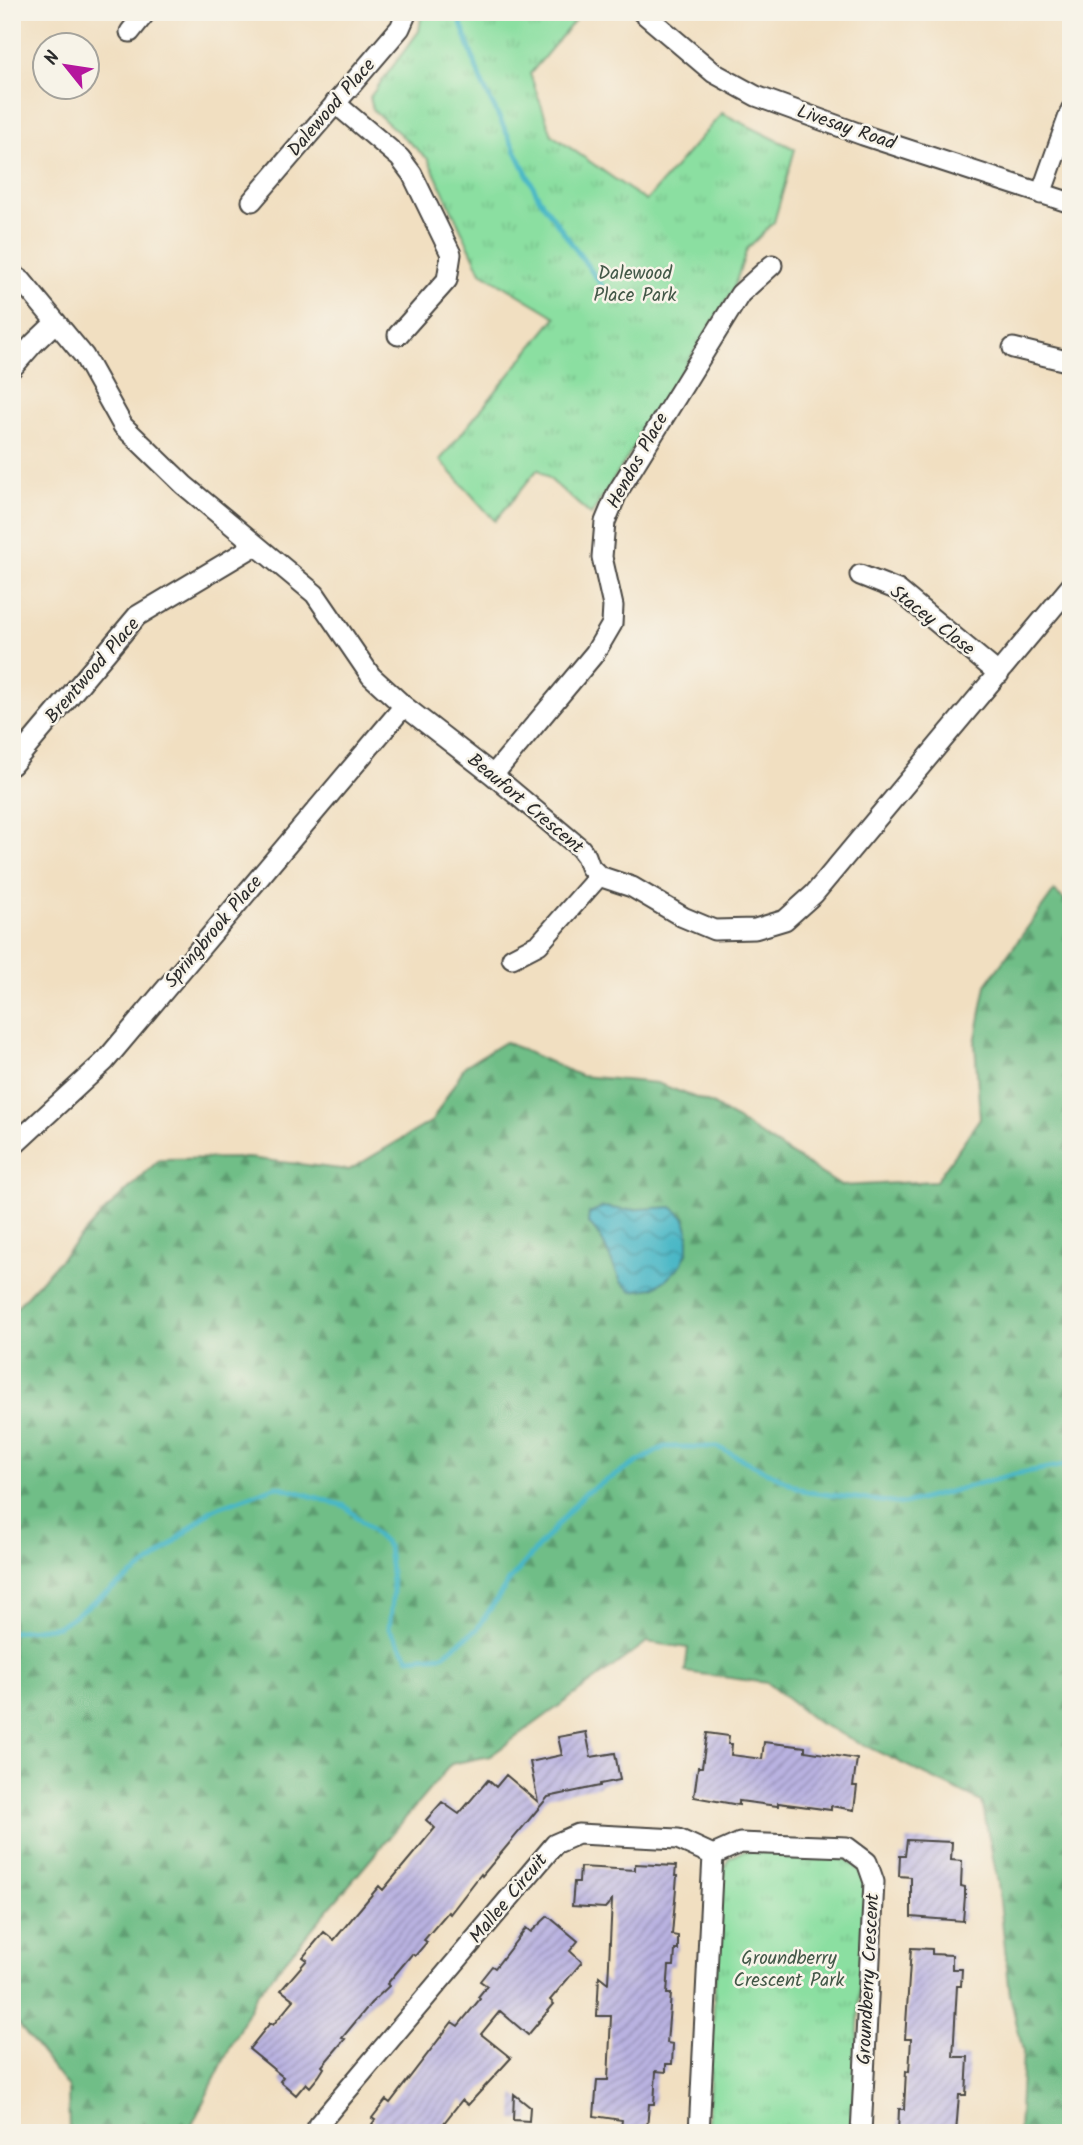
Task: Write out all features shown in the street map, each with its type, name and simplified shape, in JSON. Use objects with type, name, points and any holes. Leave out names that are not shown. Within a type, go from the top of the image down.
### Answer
[{"type":"street","points":[[130,32],[146,12]]},
{"type":"street","name":"Dalewood Place","points":[[252,201],[400,28],[407,12]]},
{"type":"street","name":"Livesay Road","points":[[642,12],[714,74],[756,96],[1071,203]]},
{"type":"street","points":[[335,103],[400,158],[412,174],[451,254],[447,280],[398,335]]},
{"type":"street","points":[[1041,194],[1071,110]]},
{"type":"street","name":"Hendos Place","points":[[493,775],[595,653],[612,624],[613,606],[602,557],[605,522],[617,493],[740,294],[772,265]]},
{"type":"street","name":"Beaufort Crescent","points":[[12,274],[22,281],[84,356],[123,426],[184,485],[315,594],[371,676],[404,706],[493,775],[580,848],[590,867],[600,876]]},
{"type":"street","points":[[12,369],[56,322]]},
{"type":"street","points":[[1013,348],[1071,362]]},
{"type":"street","name":"Brentwood Place","points":[[12,765],[137,616],[256,545]]},
{"type":"street","name":"Stacey Close","points":[[860,575],[898,590],[999,674]]},
{"type":"street","points":[[512,958],[539,944],[600,876],[632,887],[683,917],[714,930],[755,929],[785,920],[814,894],[841,863],[1071,586]]},
{"type":"street","name":"Springbrook Place","points":[[12,1147],[105,1061],[404,706]]},
{"type":"street","name":"Mallee Circuit","points":[[316,2133],[318,2125],[555,1844],[578,1834],[678,1839],[713,1855]]},
{"type":"street","name":"Groundberry Crescent","points":[[713,1855],[740,1843],[847,1847],[867,1862],[874,1882],[861,2133]]},
{"type":"street","points":[[699,2133],[713,1855]]},
{"type":"green space","name":"Dalewood Place Park","points":[[422,12],[582,12],[530,74],[552,135],[646,201],[722,113],[795,149],[774,222],[747,249],[733,290],[591,515],[538,469],[495,521],[440,460],[556,317],[481,272],[428,159],[373,110],[370,97],[419,31]]},
{"type":"green space","points":[[1054,891],[1071,905],[1071,2133],[1019,2133],[1023,2051],[1010,1995],[998,1883],[982,1802],[816,1722],[767,1683],[685,1672],[688,1648],[647,1642],[490,1756],[451,1764],[256,1995],[188,2133],[69,2133],[68,2088],[12,2016],[12,1312],[100,1216],[160,1159],[248,1158],[349,1170],[432,1121],[465,1066],[505,1042],[581,1076],[657,1083],[712,1104],[841,1186],[936,1181],[980,1118],[975,1043],[986,985]]},
{"type":"green space","name":"Groundberry Crescent Park","points":[[743,1851],[839,1856],[855,1866],[865,1882],[853,2133],[707,2133],[721,1874],[729,1858]]},
{"type":"water","points":[[603,1207],[624,1210],[672,1207],[685,1218],[688,1230],[688,1250],[681,1265],[653,1288],[632,1291],[621,1282],[601,1238],[588,1222],[589,1213]]},
{"type":"building","points":[[586,1732],[591,1757],[615,1753],[620,1780],[548,1797],[450,1914],[448,1912],[424,1940],[427,1942],[415,1956],[412,1954],[387,1984],[389,1986],[342,2038],[345,2039],[322,2066],[324,2068],[310,2087],[306,2083],[296,2095],[280,2081],[283,2077],[249,2049],[270,2023],[273,2025],[294,2000],[281,1990],[307,1960],[303,1957],[324,1932],[334,1940],[379,1886],[383,1890],[435,1828],[426,1820],[442,1802],[459,1814],[488,1780],[496,1787],[506,1775],[538,1802],[530,1762],[562,1755],[558,1737]]},
{"type":"building","points":[[707,1733],[729,1736],[728,1744],[732,1744],[731,1755],[762,1759],[764,1742],[805,1747],[805,1751],[857,1759],[853,1786],[857,1786],[854,1810],[831,1806],[831,1810],[739,1801],[739,1805],[694,1797]]},
{"type":"building","points":[[907,1840],[952,1842],[951,1860],[962,1861],[961,1886],[965,1887],[963,1921],[911,1917],[911,1877],[899,1876],[900,1856],[905,1856]]},
{"type":"building","points":[[635,1864],[676,1866],[677,1876],[672,1935],[678,1936],[678,1950],[675,1950],[674,1966],[669,1966],[667,1994],[671,1994],[667,2043],[673,2044],[672,2064],[666,2064],[666,2072],[656,2071],[654,2104],[649,2104],[647,2129],[621,2128],[622,2120],[594,2116],[597,2080],[608,2080],[611,2016],[597,2016],[599,1976],[608,1983],[612,1900],[605,1908],[572,1906],[574,1882],[579,1882],[580,1867],[635,1870]]},
{"type":"building","points":[[548,1916],[578,1941],[570,1951],[582,1962],[550,2000],[554,2004],[528,2035],[500,2011],[481,2034],[511,2058],[468,2105],[462,2100],[436,2133],[382,2133],[372,2124],[375,2120],[372,2118],[386,2100],[390,2103],[452,2022],[458,2026],[480,1999],[478,1997],[487,1986],[480,1981],[492,1966],[495,1968],[526,1928],[531,1932]]},
{"type":"building","points":[[911,1948],[932,1949],[932,1954],[952,1955],[952,1969],[962,1969],[961,1986],[957,1986],[953,2057],[968,2057],[966,2095],[959,2095],[956,2133],[898,2133],[899,2109],[904,2109],[906,2071],[909,2072],[911,2039],[905,2039]]},
{"type":"building","points":[[514,2094],[530,2107],[529,2121],[513,2120]]},
{"type":"waterway","points":[[457,12],[481,81],[539,198],[610,297]]},
{"type":"waterway","points":[[12,1632],[59,1626],[153,1561],[211,1510],[277,1486],[345,1506],[388,1546],[393,1591],[389,1629],[409,1658],[443,1655],[477,1629],[509,1581],[585,1493],[664,1447],[718,1447],[807,1492],[904,1504],[1015,1474],[1071,1464]]}]
